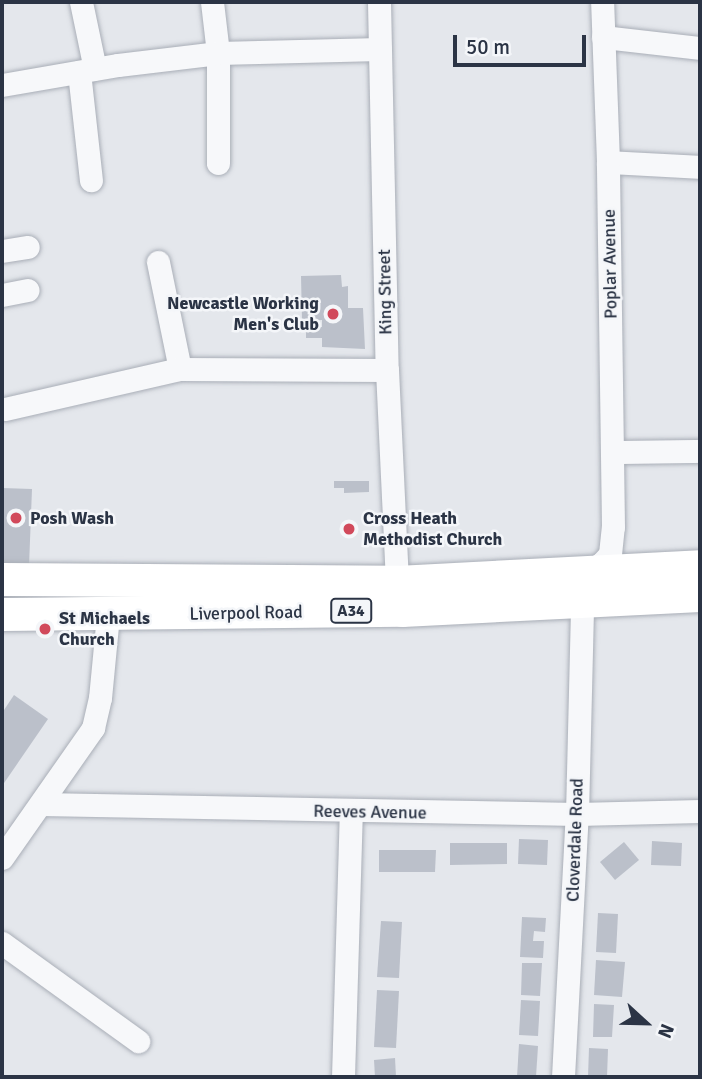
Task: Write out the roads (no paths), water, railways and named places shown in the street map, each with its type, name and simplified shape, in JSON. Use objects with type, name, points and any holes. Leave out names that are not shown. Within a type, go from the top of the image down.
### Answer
[{"type":"highway","name":"Liverpool Road","points":[[2,614],[402,610],[584,587],[700,566]]},
{"type":"highway","name":"Liverpool Road","points":[[2,579],[397,582],[584,587],[700,595]]},
{"type":"street","points":[[81,2],[87,70],[91,180]]},
{"type":"street","points":[[212,2],[218,53],[218,163]]},
{"type":"street","name":"King Street","points":[[379,2],[387,370],[397,582]]},
{"type":"street","name":"Poplar Avenue","points":[[584,587],[610,554],[614,527],[608,162],[601,2]]},
{"type":"street","points":[[603,37],[700,48]]},
{"type":"street","points":[[2,85],[87,70],[218,53],[380,49]]},
{"type":"street","points":[[608,162],[700,167]]},
{"type":"street","points":[[2,251],[28,247]]},
{"type":"street","points":[[158,262],[180,369]]},
{"type":"street","points":[[2,295],[28,290]]},
{"type":"street","points":[[5,409],[180,369],[387,370]]},
{"type":"street","points":[[612,452],[700,451]]},
{"type":"street","name":"Cloverdale Road","points":[[564,1077],[577,814],[584,587]]},
{"type":"street","points":[[2,858],[93,728],[100,698],[108,615]]},
{"type":"street","name":"Reeves Avenue","points":[[41,804],[351,812],[577,814],[700,811]]},
{"type":"street","points":[[343,1077],[351,812]]},
{"type":"street","points":[[2,943],[138,1041]]},
{"type":"place","name":"Newcastle Working Men's Club","points":[[333,314]]},
{"type":"place","name":"Posh Wash","points":[[16,518]]},
{"type":"place","name":"Cross Heath Methodist Church","points":[[349,529]]},
{"type":"place","name":"St Michaels Church","points":[[45,629]]}]
